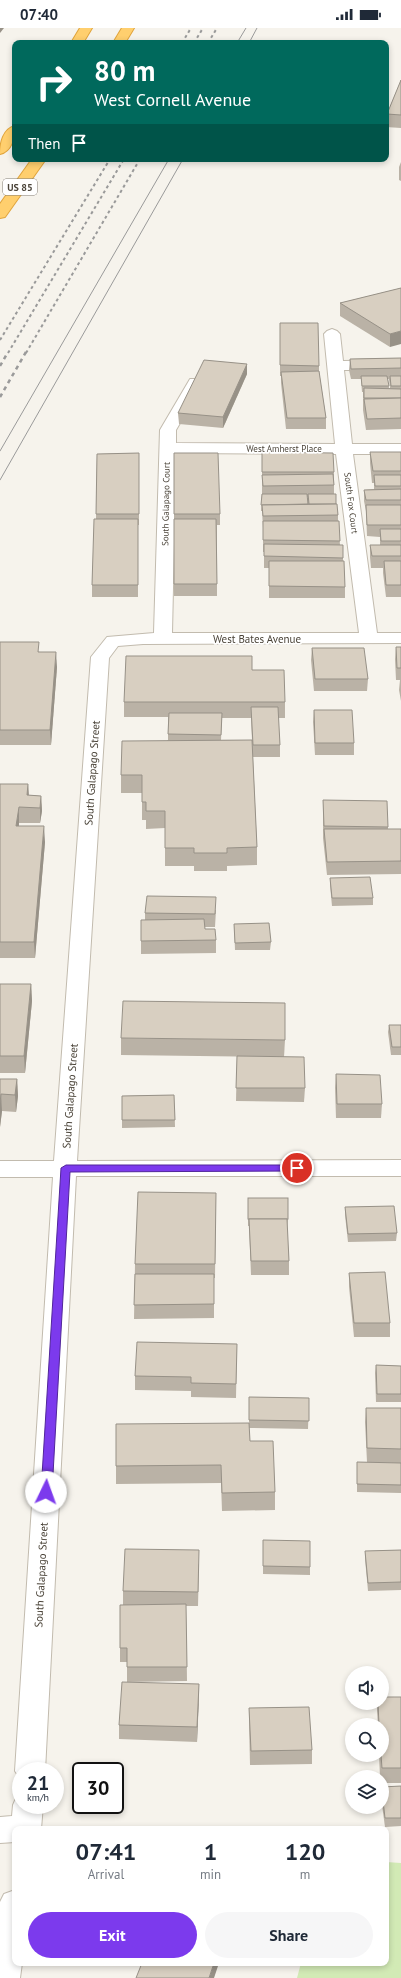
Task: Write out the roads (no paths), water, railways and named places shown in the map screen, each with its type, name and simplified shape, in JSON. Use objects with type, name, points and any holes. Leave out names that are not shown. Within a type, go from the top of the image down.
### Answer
[{"type":"highway","points":[[79,40],[86,28]]},
{"type":"highway","points":[[121,40],[128,28]]},
{"type":"highway","points":[[0,150],[12,134]]},
{"type":"highway","name":"US 85","points":[[0,214],[37,162]]},
{"type":"street","name":"South Fox Court","points":[[332,334],[344,449],[369,638]]},
{"type":"street","points":[[336,367],[348,365],[401,365]]},
{"type":"street","name":"South Galapago Court","points":[[163,639],[168,430],[199,378]]},
{"type":"street","name":"West Amherst Place","points":[[167,448],[401,449]]},
{"type":"street","name":"West Bates Avenue","points":[[113,642],[163,639],[401,638]]},
{"type":"street","name":"South Galapago Street","points":[[31,1762],[66,1168],[100,657],[113,642]]},
{"type":"street","points":[[0,1169],[401,1168]]},
{"type":"street","points":[[4,1978],[12,1923]]},
{"type":"tram line","points":[[239,40],[246,28]]},
{"type":"tram line","points":[[251,40],[257,28]]},
{"type":"tram line","points":[[0,451],[167,162]]},
{"type":"tram line","points":[[0,480],[181,162]]},
{"type":"railway","points":[[184,40],[191,28]]},
{"type":"railway","points":[[196,40],[203,28]]},
{"type":"railway","points":[[210,40],[217,28]]},
{"type":"railway","points":[[0,340],[108,162]]},
{"type":"railway","points":[[8,353],[122,162]]},
{"type":"railway","points":[[26,353],[138,162]]},
{"type":"railway","points":[[0,366],[8,352]]},
{"type":"railway","points":[[0,397],[26,352]]}]
